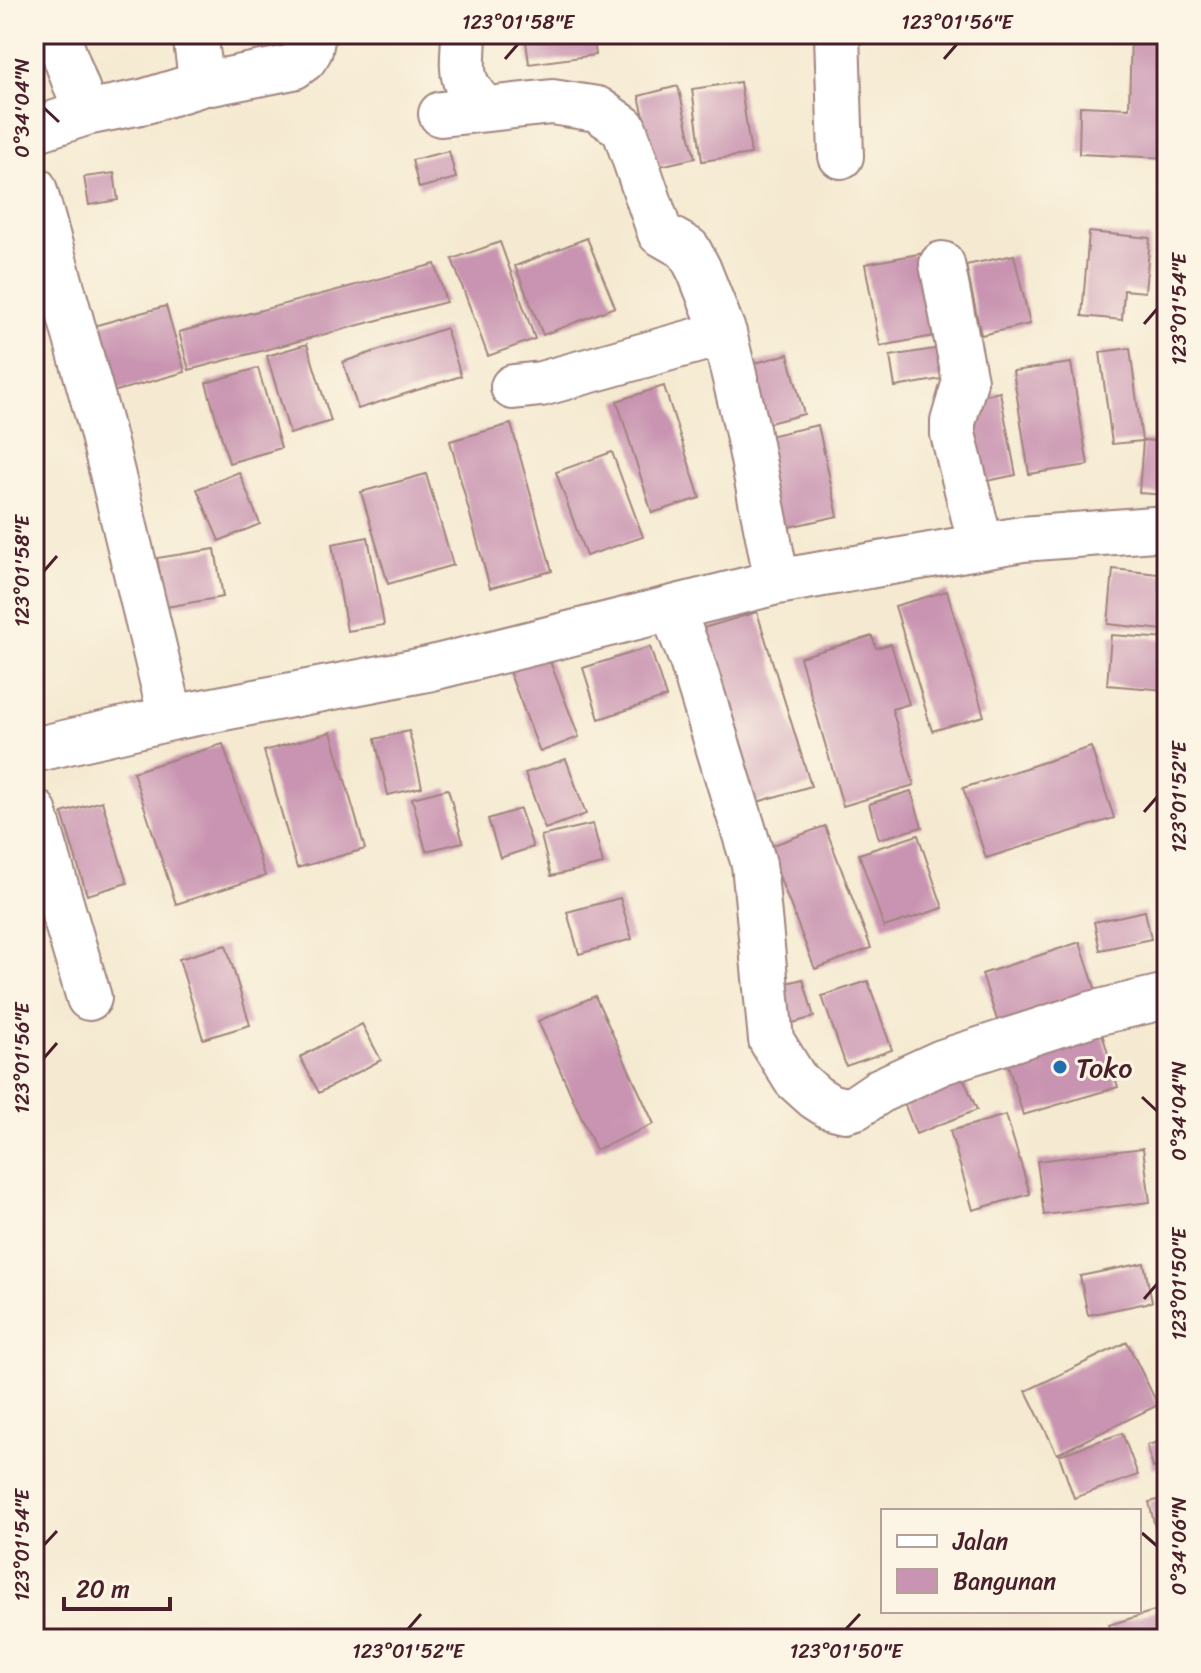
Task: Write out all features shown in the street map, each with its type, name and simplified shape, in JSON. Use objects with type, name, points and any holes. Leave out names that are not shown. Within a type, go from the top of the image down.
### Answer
[{"type":"street","points":[[57,34],[86,113]]},
{"type":"street","points":[[195,34],[200,71],[208,82]]},
{"type":"street","points":[[34,130],[86,113],[146,101],[208,82],[293,67],[310,50],[313,34]]},
{"type":"street","points":[[464,34],[466,86],[485,109]]},
{"type":"street","points":[[837,34],[841,156]]},
{"type":"street","points":[[441,114],[552,102],[597,109],[624,128],[660,233],[688,249],[724,333],[747,429],[777,582]]},
{"type":"street","points":[[34,188],[102,431],[171,718]]},
{"type":"street","points":[[942,264],[965,381],[953,422],[953,434],[981,546]]},
{"type":"street","points":[[513,387],[541,384],[724,333]]},
{"type":"street","points":[[34,750],[171,718],[428,669],[777,582],[1022,539],[1167,528]]},
{"type":"street","points":[[672,609],[692,661],[754,864],[771,1040],[795,1079],[815,1097],[829,1106],[845,1110],[856,1107],[881,1090],[942,1062],[1091,1014],[1167,996]]},
{"type":"street","points":[[34,811],[89,998]]},
{"type":"building","points":[[525,34],[593,34],[596,55],[529,64]]},
{"type":"building","points":[[1131,34],[1167,34],[1167,158],[1079,154],[1080,106],[1129,108]]},
{"type":"building","points":[[740,82],[751,154],[702,161],[692,89]]},
{"type":"building","points":[[678,86],[695,158],[656,167],[639,96]]},
{"type":"building","points":[[449,151],[456,178],[419,188],[412,160]]},
{"type":"building","points":[[114,173],[118,200],[89,205],[84,177]]},
{"type":"building","points":[[1089,232],[1150,238],[1145,292],[1124,290],[1122,320],[1082,316]]},
{"type":"building","points":[[587,238],[615,307],[543,335],[515,266]]},
{"type":"building","points":[[500,242],[535,339],[488,356],[452,259]]},
{"type":"building","points":[[924,253],[940,335],[880,346],[865,264]]},
{"type":"building","points":[[1014,255],[1030,324],[981,335],[966,265]]},
{"type":"building","points":[[435,264],[446,302],[189,370],[179,332]]},
{"type":"building","points":[[1165,279],[1167,341],[1161,341]]},
{"type":"building","points":[[166,306],[185,372],[109,393],[90,327]]},
{"type":"building","points":[[446,328],[461,376],[358,409],[343,362]]},
{"type":"building","points":[[307,344],[331,421],[290,434],[267,356]]},
{"type":"building","points":[[947,347],[953,377],[895,387],[890,356]]},
{"type":"building","points":[[1130,348],[1142,441],[1112,444],[1100,352]]},
{"type":"building","points":[[788,354],[804,414],[758,426],[741,367]]},
{"type":"building","points":[[1071,363],[1088,465],[1029,474],[1013,371]]},
{"type":"building","points":[[258,368],[281,448],[229,463],[206,383]]},
{"type":"building","points":[[664,386],[700,498],[652,513],[617,401]]},
{"type":"building","points":[[1000,392],[1016,475],[982,482],[966,399]]},
{"type":"building","points":[[511,424],[552,571],[490,588],[450,441]]},
{"type":"building","points":[[818,425],[838,516],[771,531],[751,440]]},
{"type":"building","points":[[1143,440],[1167,442],[1167,495],[1139,493]]},
{"type":"building","points":[[612,452],[643,537],[586,556],[556,472]]},
{"type":"building","points":[[239,472],[260,524],[219,541],[197,489]]},
{"type":"building","points":[[426,474],[453,565],[388,584],[361,492]]},
{"type":"building","points":[[368,537],[384,625],[347,631],[332,544]]},
{"type":"building","points":[[215,549],[223,597],[166,607],[157,558]]},
{"type":"building","points":[[1113,569],[1167,575],[1163,630],[1108,624]]},
{"type":"building","points":[[947,591],[984,716],[932,731],[895,606]]},
{"type":"building","points":[[757,612],[811,786],[744,806],[690,632]]},
{"type":"building","points":[[1111,635],[1167,639],[1166,690],[1107,685]]},
{"type":"building","points":[[872,636],[876,648],[891,644],[909,704],[892,709],[914,785],[843,806],[800,657]]},
{"type":"building","points":[[650,647],[666,697],[599,719],[583,668]]},
{"type":"building","points":[[546,651],[579,737],[540,752],[507,666]]},
{"type":"building","points":[[409,731],[422,787],[388,795],[375,739]]},
{"type":"building","points":[[331,732],[365,849],[297,868],[264,751]]},
{"type":"building","points":[[223,744],[265,876],[176,904],[133,772]]},
{"type":"building","points":[[1091,747],[1114,818],[986,858],[963,788]]},
{"type":"building","points":[[566,759],[586,814],[545,829],[525,773]]},
{"type":"building","points":[[448,789],[463,842],[426,851],[412,798]]},
{"type":"building","points":[[911,791],[922,827],[879,839],[869,804]]},
{"type":"building","points":[[102,801],[127,883],[87,895],[62,813]]},
{"type":"building","points":[[520,809],[533,847],[500,858],[488,819]]},
{"type":"building","points":[[593,824],[603,864],[551,876],[541,836]]},
{"type":"building","points":[[825,826],[871,948],[815,969],[768,847]]},
{"type":"building","points":[[918,835],[943,908],[884,927],[859,854]]},
{"type":"building","points":[[620,898],[632,939],[579,954],[567,912]]},
{"type":"building","points":[[1145,911],[1151,939],[1100,950],[1094,922]]},
{"type":"building","points":[[1080,942],[1098,997],[1000,1029],[982,974]]},
{"type":"building","points":[[226,945],[250,1025],[203,1039],[179,959]]},
{"type":"building","points":[[803,979],[814,1017],[782,1026],[771,987]]},
{"type":"building","points":[[868,981],[892,1050],[846,1066],[822,996]]},
{"type":"building","points":[[595,996],[654,1124],[596,1150],[538,1021]]},
{"type":"building","name":"Toko","points":[[1098,1020],[1118,1087],[1023,1115],[1003,1048]]},
{"type":"building","points":[[362,1024],[381,1060],[319,1093],[300,1057]]},
{"type":"building","points":[[961,1072],[977,1110],[916,1134],[901,1095]]},
{"type":"building","points":[[1006,1115],[1030,1194],[973,1210],[950,1131]]},
{"type":"building","name":"Toko","points":[[1143,1148],[1150,1202],[1044,1215],[1037,1161]]},
{"type":"building","points":[[1144,1263],[1152,1302],[1088,1315],[1080,1276]]},
{"type":"building","points":[[1127,1342],[1158,1405],[1057,1454],[1026,1391]]},
{"type":"building","points":[[1122,1433],[1138,1475],[1074,1498],[1059,1455]]},
{"type":"building","points":[[1167,1440],[1167,1464],[1153,1468],[1147,1445]]},
{"type":"building","points":[[1167,1498],[1167,1547],[1160,1548],[1149,1502]]},
{"type":"building","points":[[1167,1607],[1167,1639],[1114,1639],[1109,1625]]},
{"type":"place","name":"Toko","points":[[1060,1067]]}]
